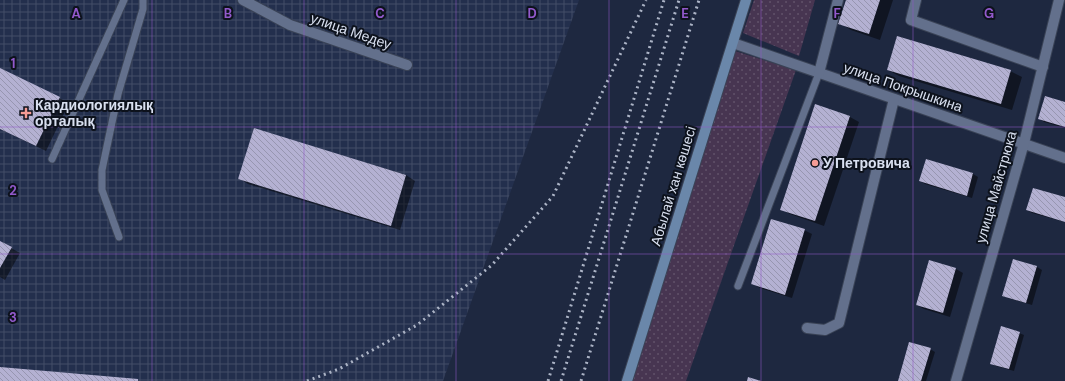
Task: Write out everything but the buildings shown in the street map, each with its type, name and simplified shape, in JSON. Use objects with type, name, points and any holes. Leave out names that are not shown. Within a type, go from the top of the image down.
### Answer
[{"type":"main road","name":"Абылай хан көшесі","points":[[627,381],[746,0]]},
{"type":"street","name":"улица Медеу","points":[[243,0],[290,25],[407,65]]},
{"type":"street","points":[[818,73],[838,0]]},
{"type":"street","points":[[916,0],[911,20],[1043,67]]},
{"type":"street","name":"улица Майстрюка","points":[[956,381],[1024,144],[1059,0]]},
{"type":"street","name":"улица Покрышкина","points":[[733,43],[1065,158]]},
{"type":"street","points":[[807,328],[825,330],[839,323],[894,99]]},
{"type":"lane","points":[[52,158],[124,0]]},
{"type":"lane","points":[[119,237],[102,190],[102,170],[118,94],[143,9],[143,0]]},
{"type":"lane","points":[[738,286],[818,73]]},
{"type":"shaded area","points":[[0,0],[579,0],[443,381],[0,381]]},
{"type":"shaded area","points":[[754,0],[815,0],[799,56],[743,33]]},
{"type":"shaded area","points":[[735,51],[796,70],[686,381],[631,381]]},
{"type":"railway","points":[[307,381],[339,369],[417,325],[492,265],[553,196],[646,0]]},
{"type":"railway","points":[[548,381],[664,0]]},
{"type":"railway","points":[[561,381],[679,0]]},
{"type":"railway","points":[[581,381],[699,0]]},
{"type":"place","name":"Кардиологиялық орталық","points":[[26,113]]},
{"type":"place","name":"У Петровича","points":[[815,163]]}]
